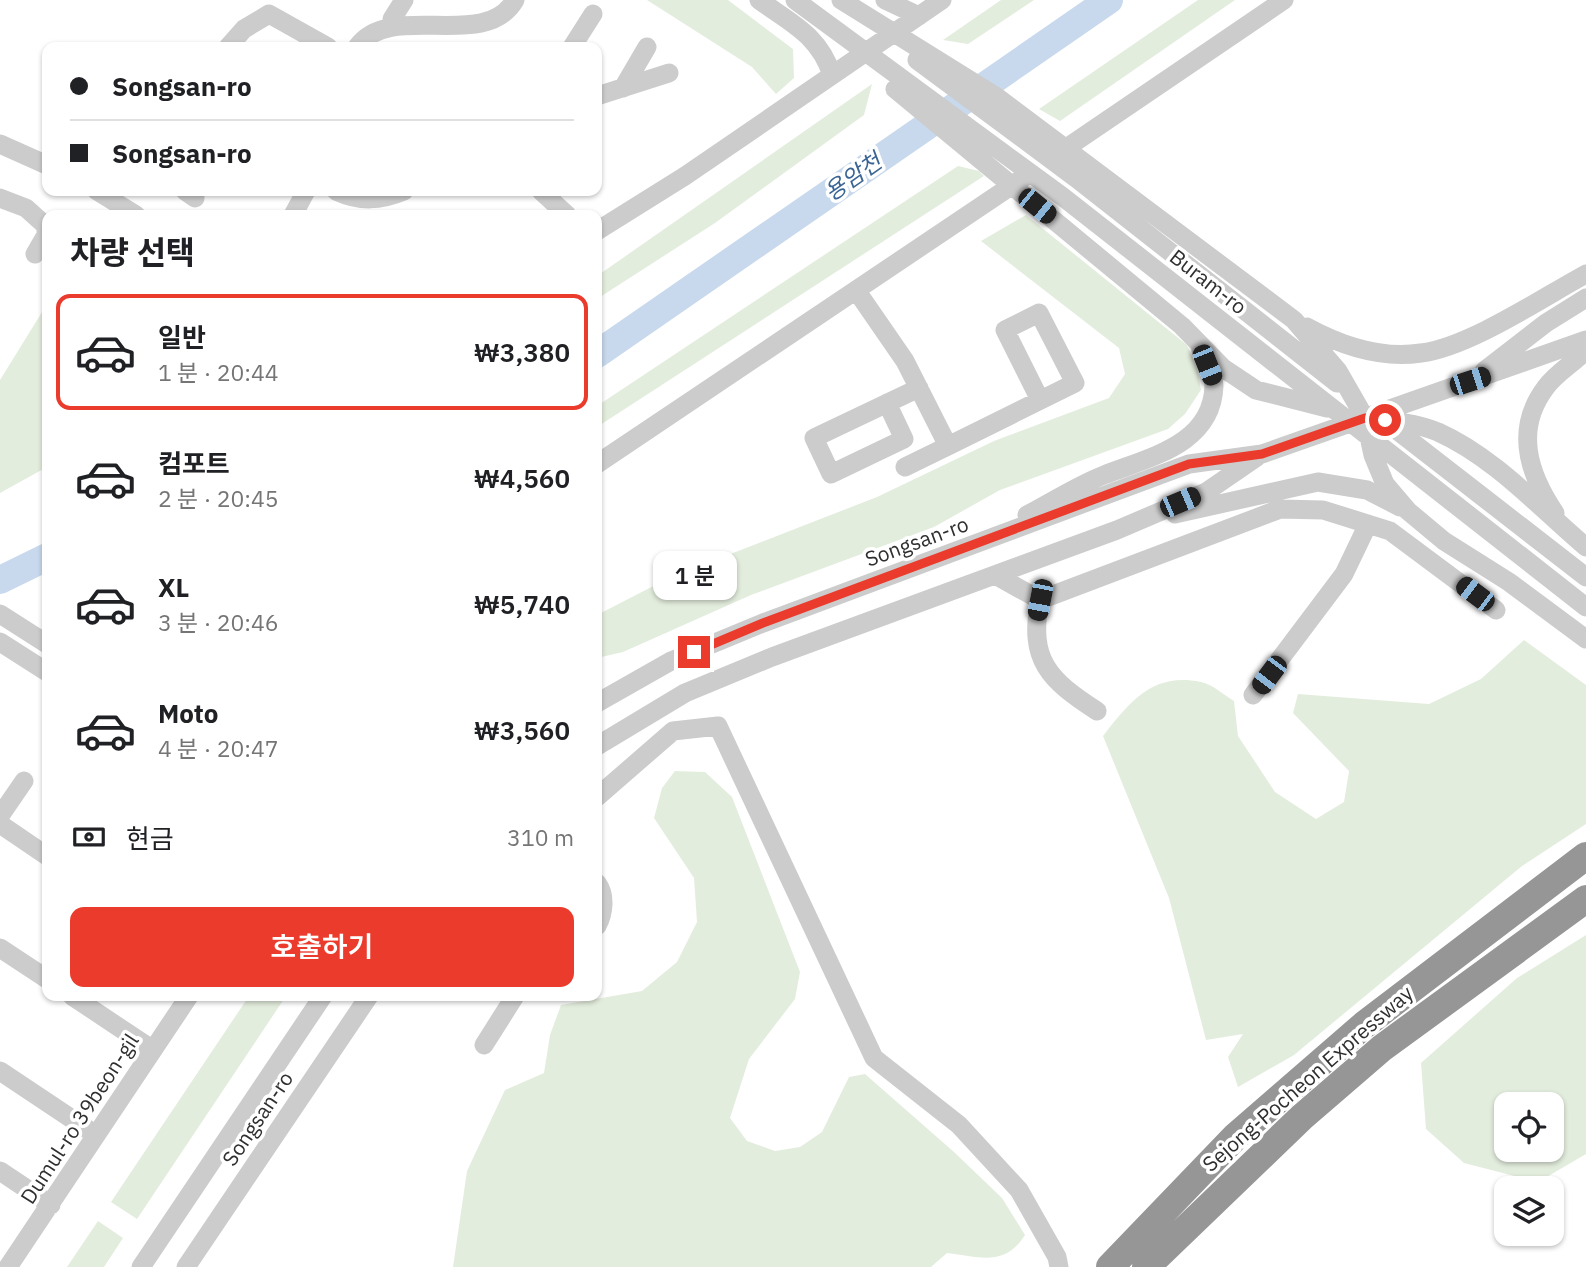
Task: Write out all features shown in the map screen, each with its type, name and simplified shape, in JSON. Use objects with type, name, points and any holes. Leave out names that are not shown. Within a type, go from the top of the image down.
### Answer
[{"type":"highway","name":"Sejong-Pocheon Expressway","points":[[1110,1267],[1236,1136],[1364,1025],[1586,856]]},
{"type":"highway","name":"Sejong-Pocheon Expressway","points":[[1146,1267],[1302,1117],[1382,1048],[1586,899]]},
{"type":"street","points":[[392,19],[404,0]]},
{"type":"street","points":[[359,42],[364,34],[392,19],[492,20],[510,8],[515,0]]},
{"type":"street","points":[[759,0],[814,40],[826,57],[832,75]]},
{"type":"street","points":[[838,0],[998,97],[1270,299],[1294,320],[1338,371],[1365,418],[1373,455],[1385,484],[1408,511],[1444,541],[1509,582],[1586,639]]},
{"type":"street","name":"Buram-ro","points":[[838,0],[1076,178],[1586,577]]},
{"type":"street","points":[[885,0],[919,16]]},
{"type":"street","points":[[602,229],[685,176],[942,0]]},
{"type":"street","points":[[602,461],[1284,0]]},
{"type":"street","points":[[800,3],[892,86],[1182,326],[1223,368],[1256,390],[1365,418],[1405,422],[1438,433],[1485,461],[1586,547]]},
{"type":"street","name":"Buram-ro","points":[[800,3],[1063,197],[1586,607]]},
{"type":"street","points":[[232,42],[270,7],[321,42]]},
{"type":"street","points":[[575,42],[593,14]]},
{"type":"street","points":[[623,88],[647,47]]},
{"type":"street","points":[[602,94],[669,73]]},
{"type":"street","points":[[0,144],[42,163]]},
{"type":"street","points":[[105,196],[128,210]]},
{"type":"street","points":[[347,196],[355,200],[391,196]]},
{"type":"street","points":[[546,196],[561,210]]},
{"type":"street","points":[[0,198],[26,208],[42,222]]},
{"type":"street","points":[[35,254],[42,242]]},
{"type":"street","points":[[1294,320],[1333,341],[1367,351],[1421,353],[1477,334],[1586,274]]},
{"type":"street","points":[[856,290],[905,361],[948,446]]},
{"type":"street","name":"Songsan-ro","points":[[1470,381],[1546,323],[1586,298]]},
{"type":"street","name":"Songsan-ro","points":[[602,700],[683,657],[763,623],[1189,464],[1262,454],[1586,340]]},
{"type":"street","points":[[957,552],[1102,476],[1157,456],[1187,440],[1208,415],[1214,383],[1199,346]]},
{"type":"street","points":[[1567,531],[1530,468],[1528,421],[1546,386],[1586,350]]},
{"type":"street","points":[[887,403],[919,388]]},
{"type":"street","points":[[905,467],[1040,400]]},
{"type":"street","name":"Songsan-ro","points":[[602,744],[685,693],[772,657],[995,575],[1206,492],[1262,454]]},
{"type":"street","points":[[1130,523],[1318,482],[1367,490],[1408,511]]},
{"type":"street","points":[[995,575],[1040,600],[1280,509],[1323,510],[1390,531],[1496,610]]},
{"type":"street","points":[[1254,695],[1345,574],[1368,524]]},
{"type":"street","points":[[1040,600],[1035,625],[1038,650],[1060,687],[1097,711]]},
{"type":"street","points":[[0,614],[42,641]]},
{"type":"street","points":[[0,642],[42,669]]},
{"type":"street","points":[[602,793],[673,731],[718,726],[874,1058],[959,1125],[1019,1190],[1058,1257],[1059,1267]]},
{"type":"street","points":[[0,816],[24,781]]},
{"type":"street","points":[[0,824],[42,853]]},
{"type":"street","points":[[0,947],[42,976]]},
{"type":"street","points":[[80,1001],[153,1050]]},
{"type":"street","name":"Dumul-ro 39beon-gil","points":[[8,1267],[186,1001]]},
{"type":"street","name":"Songsan-ro","points":[[142,1267],[320,1001]]},
{"type":"street","name":"Songsan-ro","points":[[186,1267],[366,1001]]},
{"type":"street","points":[[484,1045],[512,1001]]},
{"type":"street","points":[[0,1071],[96,1135]]},
{"type":"street","points":[[0,1171],[51,1205]]},
{"type":"green space","points":[[647,0],[728,0],[793,49],[794,78],[776,94],[752,67]]},
{"type":"green space","points":[[1001,0],[1034,0],[968,44],[943,40]]},
{"type":"green space","points":[[1198,0],[1235,0],[1060,121],[1039,109]]},
{"type":"green space","points":[[872,84],[864,115],[715,223],[602,296],[602,273]]},
{"type":"green space","points":[[958,166],[979,171],[984,176],[602,424],[602,403]]},
{"type":"green space","points":[[1026,215],[1187,345],[1197,368],[1201,390],[1185,414],[1168,429],[1000,490],[934,527],[751,595],[623,652],[602,657],[602,612],[671,577],[877,497],[994,441],[1109,398],[1125,374],[1119,348],[981,241]]},
{"type":"green space","points":[[42,312],[42,470],[0,493],[0,380]]},
{"type":"green space","points":[[1524,640],[1586,685],[1586,824],[1522,866],[1294,1055],[1238,1087],[1228,1057],[1243,1034],[1206,1040],[1169,898],[1103,736],[1144,692],[1169,681],[1205,683],[1234,701],[1238,736],[1275,792],[1316,819],[1344,802],[1349,771],[1293,713],[1298,694],[1429,704],[1481,679]]},
{"type":"green space","points":[[675,771],[705,772],[732,797],[800,972],[795,999],[749,1059],[730,1118],[747,1141],[775,1151],[800,1147],[822,1132],[849,1077],[865,1074],[1002,1198],[1025,1235],[1009,1252],[991,1258],[947,1253],[931,1267],[453,1267],[467,1171],[505,1090],[544,1073],[550,1035],[561,1005],[602,1001],[602,998],[642,991],[677,962],[697,922],[694,878],[654,818],[662,788]]},
{"type":"green space","points":[[1586,935],[1586,1154],[1548,1176],[1515,1176],[1464,1163],[1426,1129],[1421,1063],[1517,978]]},
{"type":"green space","points":[[246,1001],[283,1001],[137,1219],[111,1202]]},
{"type":"green space","points":[[98,1221],[123,1238],[104,1267],[67,1267]]},
{"type":"waterway","name":"용암천","points":[[602,351],[1109,0]]},
{"type":"waterway","name":"용암천","points":[[0,580],[42,559]]},
{"type":"route","points":[[694,652],[763,623],[1189,464],[1262,454],[1365,418],[1385,420]]}]
